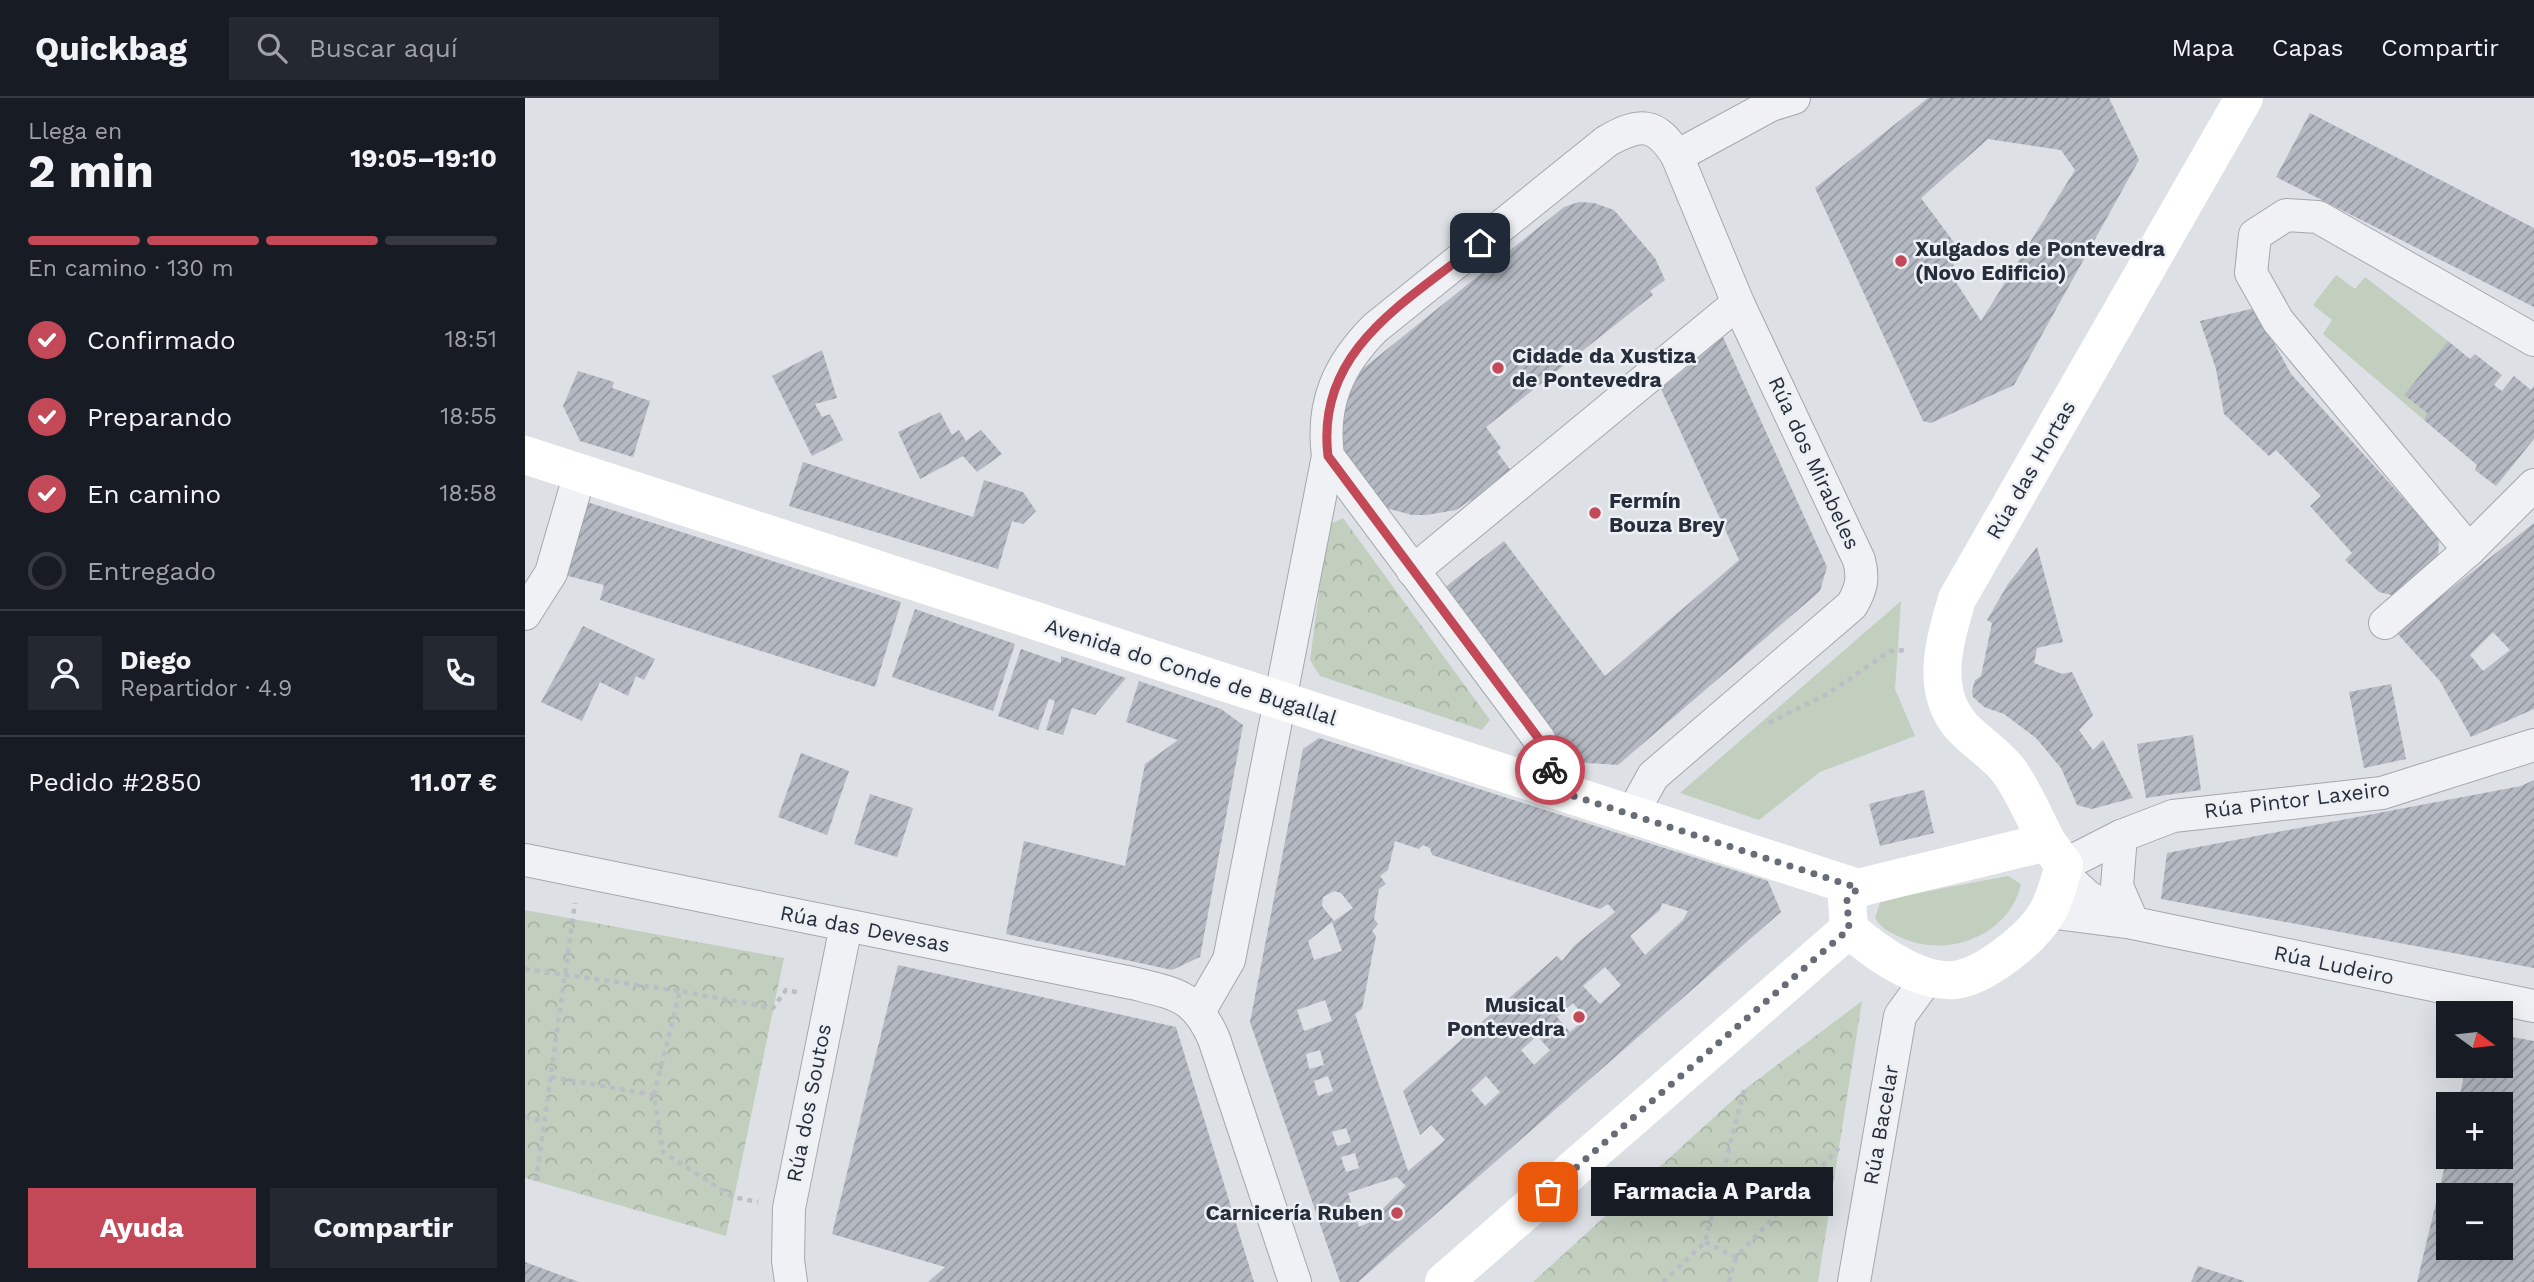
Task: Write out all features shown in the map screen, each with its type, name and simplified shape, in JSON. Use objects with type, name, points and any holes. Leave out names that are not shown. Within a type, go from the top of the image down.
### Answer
[{"type":"main road","name":"Rúa das Hortas","points":[[2058,860],[2008,770],[1960,725],[1947,704],[1942,678],[1943,647],[1957,599],[2244,98]]},
{"type":"main road","name":"Avenida do Conde de Bugallal","points":[[525,455],[1858,888]]},
{"type":"main road","name":"Rúa Pintor Laxeiro","points":[[1858,888],[2058,860]]},
{"type":"main road","points":[[1858,888],[1847,900],[1849,929],[1879,956],[1929,976],[1954,980],[1988,969],[2022,940],[2048,912],[2058,860]]},
{"type":"main road","points":[[1444,1282],[1849,929]]},
{"type":"street","points":[[1677,156],[1771,105],[1794,98]]},
{"type":"street","name":"Rúa dos Mirabeles","points":[[1200,1010],[1229,960],[1328,456],[1326,438],[1329,398],[1345,363],[1375,328],[1607,141],[1627,130],[1642,127],[1666,138],[1677,156],[1738,303],[1859,560],[1863,574],[1861,589],[1840,617],[1653,776],[1631,816]]},
{"type":"street","points":[[2469,550],[2278,321],[2251,273],[2255,235],[2286,215],[2318,218],[2534,340]]},
{"type":"street","points":[[1413,571],[1738,303]]},
{"type":"street","points":[[1328,456],[1539,739],[1558,791]]},
{"type":"street","points":[[525,614],[551,573],[580,473]]},
{"type":"street","points":[[2385,623],[2469,550],[2534,485]]},
{"type":"street","name":"Rúa Pintor Laxeiro","points":[[2058,860],[2173,816],[2382,793],[2534,745]]},
{"type":"street","points":[[2121,836],[2117,886],[2133,923]]},
{"type":"street","name":"Rúa das Devesas","points":[[525,860],[1132,983],[1174,993],[1200,1010]]},
{"type":"street","points":[[2058,860],[2087,896],[2133,923]]},
{"type":"street","points":[[2048,912],[2133,923]]},
{"type":"street","name":"Rúa Ludeiro","points":[[2133,923],[2534,1006]]},
{"type":"street","name":"Rúa dos Soutos","points":[[791,1282],[787,1260],[789,1208],[846,926]]},
{"type":"street","name":"Rúa Bacelar","points":[[1854,1282],[1900,1016],[1929,976]]},
{"type":"street","points":[[1200,1010],[1215,1039],[1296,1282]]},
{"type":"path","points":[[1766,724],[1829,693],[1889,651],[1943,647]]},
{"type":"path","points":[[536,1181],[580,870]]},
{"type":"path","points":[[525,969],[680,991],[773,1008],[786,990],[830,999]]},
{"type":"path","points":[[680,991],[654,1095],[663,1152],[733,1197],[789,1208]]},
{"type":"path","points":[[551,1077],[654,1095]]},
{"type":"path","points":[[1667,1281],[1705,1242],[1744,1090]]},
{"type":"path","points":[[525,1117],[544,1121]]},
{"type":"path","points":[[1729,1282],[1736,1258],[1839,1148]]},
{"type":"path","points":[[1705,1242],[1736,1258]]},
{"type":"green space","points":[[2336,275],[2355,289],[2365,277],[2448,341],[2404,395],[2427,413],[2424,420],[2323,334],[2332,320],[2313,305]]},
{"type":"green space","points":[[1343,518],[1490,720],[1482,730],[1320,676],[1310,660],[1328,525]]},
{"type":"green space","points":[[1901,601],[1895,689],[1915,736],[1820,772],[1759,820],[1680,793]]},
{"type":"green space","points":[[2008,876],[2021,884],[2014,902],[2003,918],[1973,939],[1955,944],[1918,943],[1889,931],[1875,918],[1881,900]]},
{"type":"green space","points":[[525,910],[784,958],[726,1236],[525,1178]]},
{"type":"green space","points":[[1862,1001],[1818,1282],[1533,1282],[1744,1090]]},
{"type":"building","name":"Xulgados de Pontevedra (Novo Edificio)","points":[[1928,98],[2109,98],[2139,160],[2014,385],[1931,423],[1923,421],[1815,188]],"holes":[[[1988,139],[2061,150],[2075,170],[1981,321],[1952,276],[1956,245],[1921,198]]]},
{"type":"building","points":[[2310,113],[2534,228],[2534,307],[2276,177]]},
{"type":"building","points":[[1579,202],[1594,203],[1614,210],[1655,258],[1665,280],[1650,291],[1653,295],[1486,427],[1501,448],[1497,452],[1512,472],[1474,505],[1471,500],[1456,510],[1426,515],[1412,515],[1382,507],[1343,465],[1335,420],[1355,375],[1564,207]]},
{"type":"building","points":[[2255,308],[2291,374],[2439,538],[2438,560],[2396,596],[2379,592],[2345,560],[2352,553],[2310,506],[2321,496],[2276,450],[2269,456],[2224,414],[2216,369],[2200,321]]},
{"type":"building","points":[[1723,337],[1827,567],[1820,591],[1618,765],[1573,762],[1444,588],[1504,541],[1605,676],[1739,560],[1661,389]]},
{"type":"building","points":[[2448,341],[2470,359],[2475,354],[2502,375],[2494,385],[2502,391],[2514,376],[2531,390],[2534,386],[2534,439],[2496,486],[2475,470],[2477,465],[2424,420],[2427,413],[2404,395]]},
{"type":"building","points":[[822,350],[837,398],[815,404],[822,417],[830,414],[843,440],[812,456],[772,376]]},
{"type":"building","points":[[578,371],[614,382],[612,388],[650,401],[633,457],[580,441],[563,406]]},
{"type":"building","points":[[940,412],[952,435],[959,430],[966,441],[981,430],[1002,454],[977,472],[963,456],[920,479],[898,432]]},
{"type":"building","points":[[803,462],[973,517],[984,480],[1023,492],[1036,511],[1023,524],[1012,521],[998,569],[789,506]]},
{"type":"building","points":[[587,502],[901,602],[875,687],[600,600],[604,585],[564,575]]},
{"type":"building","points":[[2534,523],[2534,709],[2471,737],[2440,681],[2396,632]],"holes":[[[2493,632],[2510,650],[2483,671],[2470,655]]]},
{"type":"building","points":[[2037,547],[2063,642],[2037,648],[2034,663],[2062,674],[2072,672],[2093,715],[2079,730],[2093,750],[2103,740],[2133,798],[2092,809],[2077,805],[2061,768],[2036,738],[2004,714],[1984,707],[1973,697],[1975,680],[1981,676],[1992,623],[1987,620],[2008,584]]},
{"type":"building","points":[[915,609],[1015,644],[993,711],[892,677]]},
{"type":"building","points":[[583,626],[655,659],[644,680],[636,676],[628,696],[600,682],[582,721],[541,702]]},
{"type":"building","points":[[1021,649],[1061,663],[1061,656],[1126,678],[1095,715],[1072,708],[1063,735],[1046,730],[1055,701],[1049,699],[1038,730],[998,716]]},
{"type":"building","points":[[1139,681],[1221,709],[1243,725],[1200,957],[1172,970],[1006,934],[1024,841],[1125,866],[1145,764],[1178,740],[1126,722]]},
{"type":"building","points":[[2391,684],[2406,759],[2364,768],[2349,692]]},
{"type":"building","points":[[2193,735],[2201,790],[2146,798],[2137,744]]},
{"type":"building","points":[[1319,738],[1768,881],[1781,912],[1358,1282],[1340,1282],[1250,1022],[1303,749]],"holes":[[[1395,841],[1419,849],[1423,845],[1430,848],[1432,855],[1600,909],[1608,904],[1615,912],[1574,946],[1562,961],[1557,956],[1403,1091],[1420,1135],[1431,1125],[1445,1140],[1408,1171],[1355,1014],[1362,1009],[1376,936],[1372,931],[1378,924],[1374,919],[1379,889],[1386,884],[1380,876],[1388,870]],[[1334,891],[1341,893],[1353,908],[1334,921],[1322,906],[1323,897]],[[1662,903],[1688,911],[1683,920],[1645,955],[1630,936],[1660,910]],[[1332,922],[1342,951],[1314,960],[1308,941]],[[1605,967],[1621,985],[1600,1004],[1583,986]],[[1325,1000],[1332,1021],[1304,1031],[1297,1010]],[[1573,1003],[1586,1018],[1570,1032],[1557,1017]],[[1537,1036],[1550,1050],[1534,1065],[1521,1050]],[[1320,1050],[1324,1065],[1309,1069],[1306,1054]],[[1328,1076],[1333,1091],[1318,1096],[1314,1081]],[[1486,1076],[1500,1092],[1485,1106],[1471,1090]],[[1346,1128],[1351,1142],[1337,1146],[1332,1132]],[[1355,1153],[1359,1168],[1346,1172],[1341,1157]],[[1397,1177],[1406,1186],[1368,1223],[1359,1227],[1348,1193]]]},
{"type":"building","points":[[801,753],[849,771],[827,835],[778,817]]},
{"type":"building","points":[[2534,780],[2534,968],[2161,899],[2167,853],[2521,786]]},
{"type":"building","points":[[1924,790],[1934,833],[1880,846],[1869,804]]},
{"type":"building","points":[[870,794],[913,808],[897,857],[854,844]]},
{"type":"building","points":[[898,965],[1176,1027],[1254,1282],[928,1282],[945,1267],[832,1234]]},
{"type":"building","points":[[2513,1037],[2534,1041],[2534,1282],[2417,1282],[2436,1203],[2436,1260],[2513,1260],[2513,1183],[2441,1183],[2444,1169],[2513,1169],[2513,1092],[2461,1092],[2463,1078],[2513,1078]]},
{"type":"building","points":[[525,1262],[579,1282],[525,1282]]},
{"type":"building","points":[[2198,1266],[2244,1281],[2244,1282],[2191,1282]]},
{"type":"way so far","points":[[1548,1192],[1849,929],[1847,900],[1858,888],[1558,791],[1550,770]]},
{"type":"place","name":"Xulgados de Pontevedra (Novo Edificio)","points":[[1901,261]]},
{"type":"place","name":"Cidade da Xustiza de Pontevedra","points":[[1498,368]]},
{"type":"place","name":"Fermín Bouza Brey","points":[[1595,513]]},
{"type":"place","name":"Musical Pontevedra","points":[[1579,1017]]},
{"type":"place","name":"Farmacia A Parda","points":[[1548,1192]]},
{"type":"place","name":"Carnicería Ruben","points":[[1397,1213]]},
{"type":"route","points":[[1480,243],[1375,328],[1356,347],[1340,372],[1329,398],[1326,438],[1328,456],[1539,739],[1550,770]]}]
